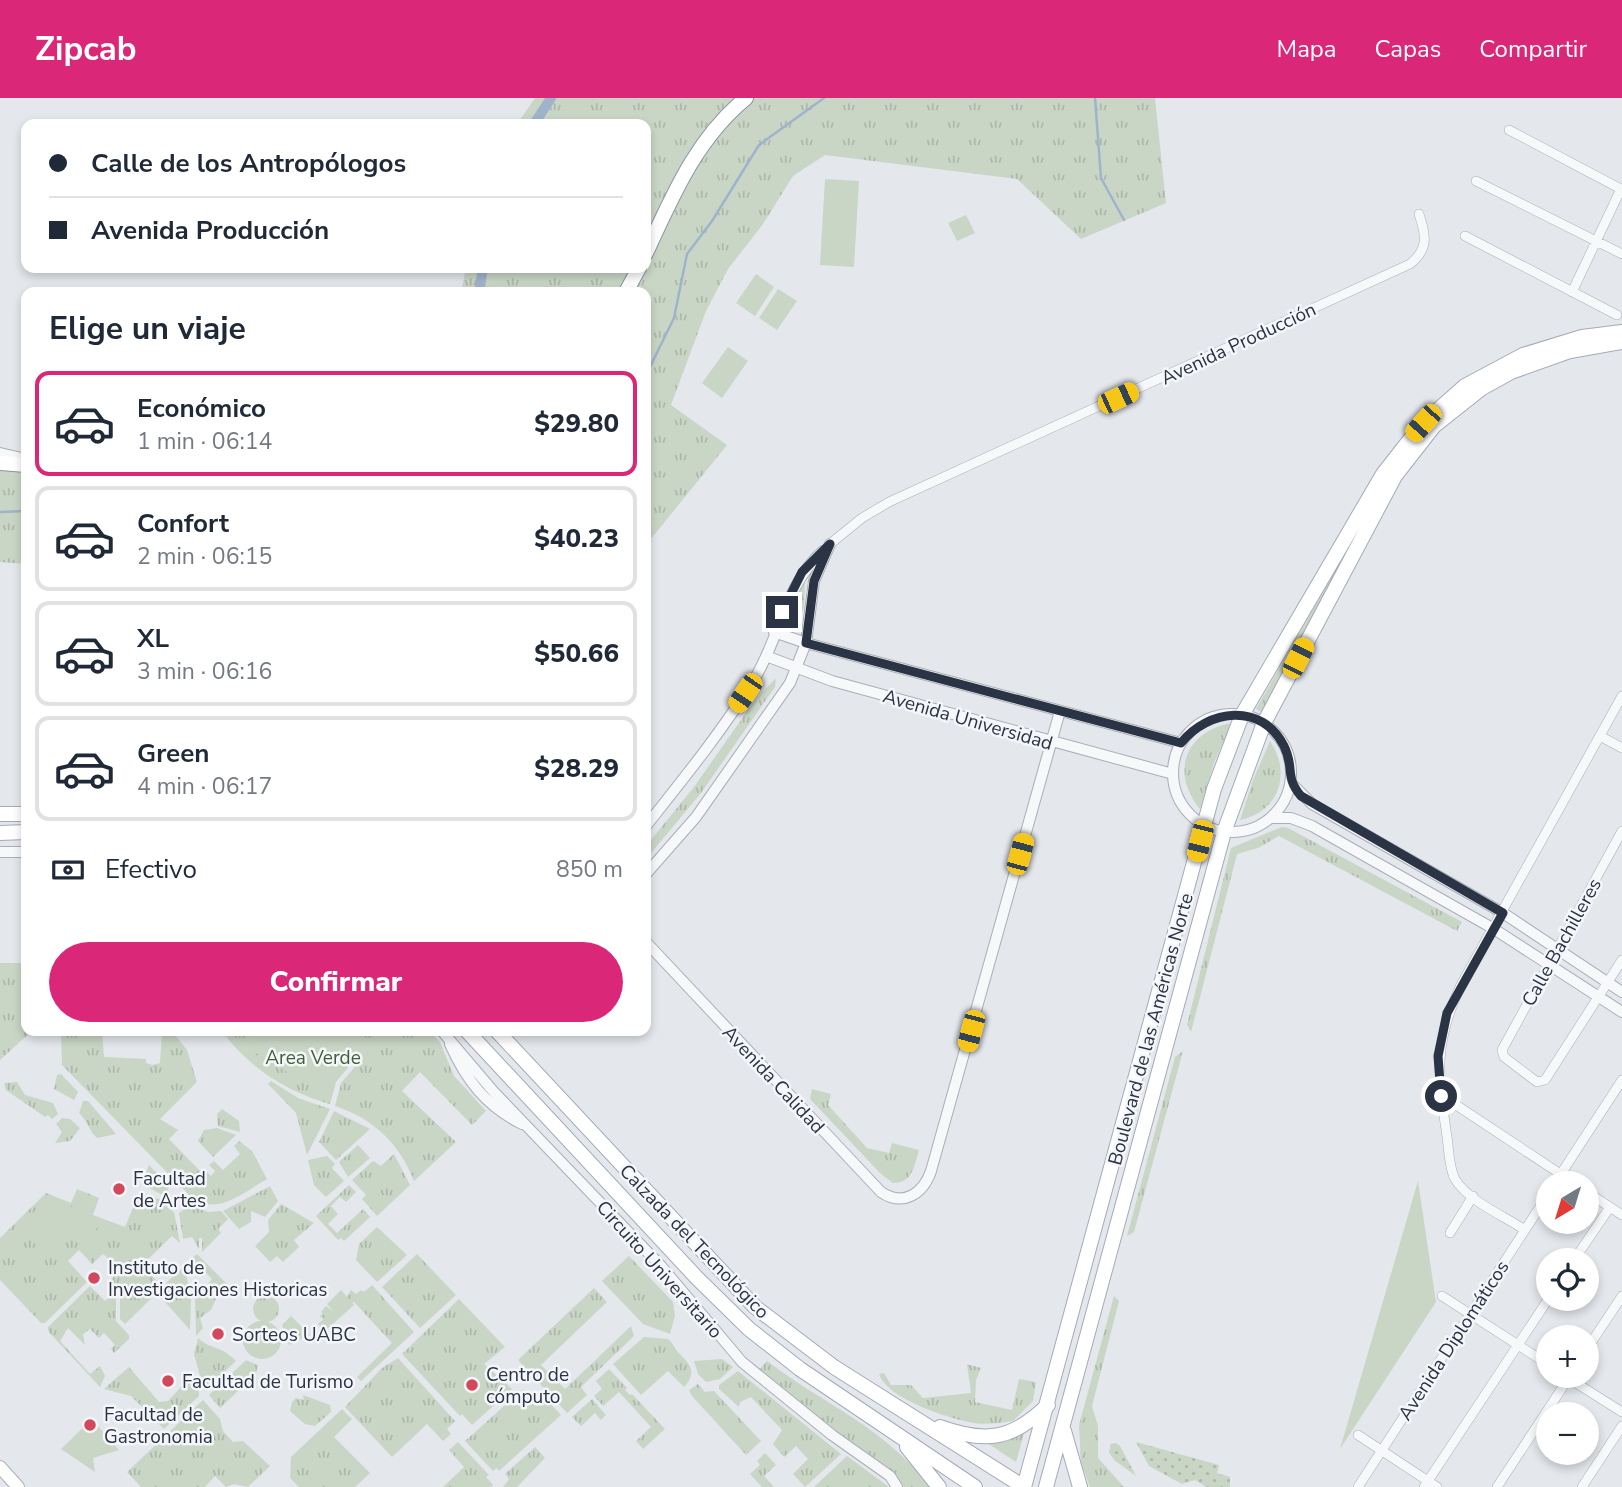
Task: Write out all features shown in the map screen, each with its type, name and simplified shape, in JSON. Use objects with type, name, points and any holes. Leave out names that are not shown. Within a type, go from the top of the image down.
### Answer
[{"type":"main road","points":[[651,242],[683,174],[699,149],[720,121],[746,98]]},
{"type":"main road","name":"Boulevard de las Américas Norte","points":[[1024,1487],[1049,1404],[1204,825],[1242,715],[1383,474],[1423,423],[1465,386],[1523,355],[1583,337],[1622,332]]},
{"type":"main road","name":"Boulevard de las Américas Norte","points":[[1046,1487],[1224,832],[1264,723],[1395,476],[1433,426],[1482,388],[1511,372],[1570,351],[1622,342]]},
{"type":"main road","points":[[0,463],[21,465]]},
{"type":"main road","points":[[0,814],[21,814]]},
{"type":"main road","points":[[0,833],[21,832]]},
{"type":"main road","points":[[1163,984],[1182,989]]},
{"type":"main road","name":"Calzada del Tecnológico","points":[[472,1036],[724,1306],[800,1369],[975,1487]]},
{"type":"main road","name":"Calzada del Tecnológico","points":[[503,1036],[743,1296],[816,1355],[1024,1487]]},
{"type":"main road","points":[[918,1418],[965,1434],[1001,1436],[1031,1421],[1049,1404]]},
{"type":"main road","points":[[1063,1427],[1080,1487]]},
{"type":"main road","points":[[895,1432],[939,1487]]},
{"type":"main road","points":[[0,1467],[18,1486]]},
{"type":"main road","points":[[0,1475],[18,1486]]},
{"type":"street","points":[[1509,130],[1621,189],[1572,292]]},
{"type":"street","points":[[1476,181],[1622,254]]},
{"type":"street","name":"Avenida Producción","points":[[651,820],[723,726],[766,656],[774,632],[802,572],[862,518],[889,502],[1410,264],[1422,255],[1426,244],[1419,214]]},
{"type":"street","points":[[1465,236],[1617,315]]},
{"type":"street","points":[[0,453],[21,458]]},
{"type":"street","name":"Avenida Producción","points":[[651,868],[696,817],[769,715],[797,669],[806,643],[814,581],[830,544]]},
{"type":"street","name":"Avenida Universidad","points":[[774,632],[806,643],[1181,743]]},
{"type":"street","name":"Avenida Universidad","points":[[766,656],[797,669],[1173,774]]},
{"type":"street","points":[[1525,1230],[1473,1196],[1454,1177],[1441,1096],[1438,1056],[1443,1028],[1461,985],[1622,696]]},
{"type":"street","points":[[1051,742],[1060,711]]},
{"type":"street","points":[[1242,715],[1264,723],[1275,732],[1289,756],[1291,783],[1284,802],[1271,818],[1249,830],[1224,832],[1204,825],[1182,804],[1173,774],[1181,743],[1201,723],[1221,716],[1242,715]]},
{"type":"street","points":[[1600,736],[1622,748]]},
{"type":"street","name":"Avenida Calidad","points":[[651,947],[881,1192],[896,1199],[911,1197],[924,1187],[931,1171],[1051,742]]},
{"type":"street","points":[[1291,783],[1301,796],[1330,815],[1503,913],[1622,992]]},
{"type":"street","points":[[1271,818],[1291,818],[1312,826],[1494,929],[1622,1012]]},
{"type":"street","name":"Calle Bachilleres","points":[[1597,996],[1545,1080],[1537,1082],[1502,1053],[1622,831]]},
{"type":"street","points":[[0,852],[21,852]]},
{"type":"street","points":[[1597,996],[1622,960]]},
{"type":"street","name":"Circuito Universitario","points":[[447,1036],[493,1091],[661,1266],[742,1362],[832,1435],[890,1476],[897,1487]]},
{"type":"street","points":[[1563,1171],[1622,1080]]},
{"type":"street","points":[[1441,1096],[1547,1171]]},
{"type":"street","points":[[1450,1233],[1473,1196]]},
{"type":"street","points":[[1600,1200],[1622,1215]]},
{"type":"street","points":[[1582,1248],[1610,1207]]},
{"type":"street","name":"Avenida Diplomáticos","points":[[1358,1487],[1536,1213]]},
{"type":"street","points":[[1442,1296],[1536,1356]]},
{"type":"street","points":[[1599,1331],[1622,1296]]},
{"type":"street","points":[[1426,1484],[1540,1311]]},
{"type":"street","points":[[1497,1487],[1560,1388]]},
{"type":"street","points":[[1586,1388],[1622,1412]]},
{"type":"street","points":[[1582,1487],[1622,1426]]},
{"type":"street","points":[[1358,1435],[1426,1484],[1437,1487]]},
{"type":"green space","points":[[535,98],[1155,98],[1166,203],[1081,239],[1017,179],[825,155],[793,176],[763,224],[728,269],[706,311],[671,405],[727,445],[651,539],[651,287],[462,287],[465,273],[651,273],[651,119],[520,119]]},
{"type":"green space","points":[[825,179],[859,181],[854,267],[820,265]]},
{"type":"green space","points":[[966,215],[975,233],[957,241],[948,223]]},
{"type":"green space","points":[[756,274],[774,287],[755,316],[736,303]]},
{"type":"green space","points":[[778,289],[797,301],[777,330],[759,318]]},
{"type":"green space","points":[[728,347],[748,361],[722,398],[702,383]]},
{"type":"green space","points":[[0,470],[21,472],[21,564],[0,562]]},
{"type":"green space","points":[[1369,512],[1261,712],[1256,709]]},
{"type":"green space","points":[[805,580],[804,608],[792,636],[791,606]]},
{"type":"green space","points":[[776,678],[775,687],[701,793],[651,853],[651,840],[694,787],[755,700]]},
{"type":"green space","points":[[1232,723],[1214,763],[1200,809],[1186,782],[1187,756],[1193,744],[1203,735]]},
{"type":"green space","points":[[1270,741],[1280,766],[1278,790],[1264,809],[1240,820],[1253,780]]},
{"type":"green space","points":[[1282,827],[1462,922],[1457,931],[1279,836],[1258,848],[1237,854],[1191,1032],[1187,1025],[1231,848]]},
{"type":"green space","points":[[0,963],[21,963],[21,1036],[26,1036],[0,1060]]},
{"type":"green space","points":[[61,1036],[102,1036],[104,1057],[146,1059],[146,1063],[152,1065],[160,1063],[162,1036],[176,1036],[187,1050],[197,1082],[160,1119],[178,1130],[169,1139],[202,1173],[205,1170],[211,1176],[215,1171],[209,1165],[214,1161],[223,1170],[240,1154],[234,1146],[239,1141],[252,1151],[267,1179],[222,1203],[204,1204],[194,1200],[62,1065]]},
{"type":"green space","points":[[226,1036],[434,1036],[440,1042],[454,1076],[486,1111],[472,1125],[420,1072],[402,1091],[456,1142],[414,1181],[401,1155],[384,1134],[362,1118],[335,1106],[341,1083],[359,1062],[356,1058],[336,1082],[330,1104],[284,1085],[256,1067]]},
{"type":"green space","name":"Area Verde","points":[[260,1036],[366,1036],[320,1092],[249,1049]]},
{"type":"green space","points":[[1183,1051],[1134,1232],[1127,1236],[1175,1057]]},
{"type":"green space","points":[[61,1074],[78,1092],[74,1100],[54,1089],[57,1075]]},
{"type":"green space","points":[[271,1081],[298,1098],[330,1109],[307,1155],[296,1113],[268,1084]]},
{"type":"green space","points":[[17,1082],[25,1095],[53,1103],[58,1114],[52,1119],[48,1115],[45,1117],[6,1090],[4,1083]]},
{"type":"green space","points":[[812,1089],[831,1094],[828,1105],[867,1148],[889,1153],[892,1143],[919,1150],[909,1177],[893,1183],[881,1174],[810,1099]]},
{"type":"green space","points":[[83,1101],[88,1101],[116,1134],[97,1138],[79,1113]]},
{"type":"green space","points":[[222,1109],[239,1121],[240,1132],[218,1126],[217,1114]]},
{"type":"green space","points":[[334,1111],[370,1129],[336,1160],[319,1142]]},
{"type":"green space","points":[[62,1118],[70,1119],[80,1128],[70,1141],[55,1143],[62,1132],[56,1124]]},
{"type":"green space","points":[[217,1128],[236,1135],[213,1157],[198,1141],[204,1130]]},
{"type":"green space","points":[[358,1145],[370,1158],[348,1177],[339,1162]]},
{"type":"green space","points":[[394,1154],[410,1185],[377,1216],[362,1199],[366,1195],[352,1180],[373,1161],[381,1166]]},
{"type":"green space","points":[[327,1156],[335,1164],[332,1168],[344,1181],[326,1197],[314,1185],[308,1160]]},
{"type":"green space","points":[[149,1165],[169,1186],[166,1197],[142,1184]]},
{"type":"green space","points":[[1418,1181],[1436,1302],[1340,1449]]},
{"type":"green space","points":[[349,1185],[356,1192],[346,1202],[340,1197],[331,1206],[338,1214],[328,1224],[337,1233],[363,1209],[370,1217],[344,1241],[341,1238],[338,1240],[316,1216]]},
{"type":"green space","points":[[270,1186],[278,1201],[265,1217],[251,1211],[251,1222],[239,1229],[223,1211]]},
{"type":"green space","points":[[77,1189],[99,1198],[93,1215],[125,1227],[139,1193],[166,1201],[167,1207],[174,1212],[180,1243],[172,1236],[142,1265],[162,1287],[184,1266],[189,1287],[184,1294],[191,1299],[190,1330],[157,1293],[125,1324],[120,1319],[120,1295],[108,1282],[119,1272],[115,1264],[103,1254],[92,1264],[79,1250],[68,1261],[87,1282],[45,1323],[41,1323],[0,1280],[0,1238],[46,1193],[71,1203]]},
{"type":"green space","points":[[81,1194],[94,1200],[88,1216],[103,1223],[79,1244],[59,1228],[35,1244],[19,1228],[48,1197],[72,1207]]},
{"type":"green space","points":[[281,1204],[314,1223],[294,1240],[299,1247],[283,1262],[277,1256],[270,1262],[255,1246],[269,1232],[268,1220]]},
{"type":"green space","points":[[190,1205],[208,1212],[221,1211],[228,1219],[218,1229],[221,1233],[202,1252],[202,1238],[199,1238],[199,1249],[192,1237],[183,1239],[179,1213]]},
{"type":"green space","points":[[377,1227],[407,1255],[377,1282],[356,1260],[359,1244]]},
{"type":"green space","points":[[197,1254],[234,1291],[228,1297],[209,1289],[208,1284],[212,1279],[203,1270],[190,1269],[188,1262]]},
{"type":"green space","points":[[417,1254],[456,1295],[420,1328],[382,1287]]},
{"type":"green space","points":[[629,1256],[673,1302],[675,1315],[670,1334],[643,1324],[602,1281]]},
{"type":"green space","points":[[372,1285],[414,1332],[361,1381],[357,1377],[392,1343],[354,1302],[318,1335],[317,1332],[326,1323],[320,1316],[327,1309],[334,1316],[351,1290],[356,1294],[361,1290],[364,1292]]},
{"type":"green space","points":[[90,1286],[105,1301],[113,1294],[116,1298],[116,1321],[129,1335],[129,1339],[114,1353],[111,1349],[115,1345],[104,1333],[99,1338],[90,1329],[83,1334],[85,1345],[68,1328],[60,1341],[90,1374],[100,1366],[105,1376],[100,1387],[48,1331],[48,1327]]},
{"type":"green space","points":[[594,1288],[607,1302],[541,1365],[565,1389],[631,1326],[634,1336],[581,1387],[587,1395],[567,1413],[518,1360]]},
{"type":"green space","points":[[341,1290],[354,1305],[325,1331],[318,1324],[326,1317],[321,1312],[326,1306],[333,1311],[327,1304]]},
{"type":"green space","points":[[202,1293],[216,1299],[211,1310],[200,1318],[203,1328],[196,1336],[195,1298]]},
{"type":"green space","points":[[266,1296],[275,1300],[279,1309],[275,1318],[266,1322],[257,1318],[253,1309],[257,1300]]},
{"type":"green space","points":[[1114,1296],[1119,1301],[1092,1406],[1098,1426],[1098,1458],[1124,1487],[1090,1487],[1081,1463],[1079,1425]]},
{"type":"green space","points":[[459,1299],[505,1347],[484,1364],[512,1389],[472,1425],[462,1414],[460,1416],[402,1354]]},
{"type":"green space","points":[[291,1316],[310,1335],[289,1345],[282,1325]]},
{"type":"green space","points":[[262,1321],[276,1326],[281,1340],[276,1354],[262,1359],[248,1354],[243,1340],[248,1326]]},
{"type":"green space","points":[[644,1337],[668,1339],[687,1361],[691,1373],[684,1387],[668,1371],[641,1395],[613,1364]]},
{"type":"green space","points":[[198,1338],[226,1352],[236,1361],[204,1391],[194,1354]]},
{"type":"green space","points":[[398,1358],[455,1421],[447,1429],[451,1434],[443,1441],[427,1424],[392,1457],[345,1407],[382,1368]]},
{"type":"green space","points":[[722,1359],[733,1367],[720,1379],[706,1382],[698,1374],[694,1361]]},
{"type":"green space","points":[[246,1360],[258,1365],[252,1390],[241,1388],[220,1408],[209,1395]]},
{"type":"green space","points":[[767,1361],[873,1432],[912,1466],[931,1487],[904,1487],[885,1465],[835,1430],[760,1369]]},
{"type":"green space","points":[[967,1364],[981,1368],[976,1380],[975,1402],[1012,1410],[1019,1379],[1036,1382],[1033,1401],[1013,1421],[974,1423],[950,1417],[906,1399],[884,1383],[879,1374],[884,1373],[891,1385],[911,1385],[923,1398],[971,1393]]},
{"type":"green space","points":[[129,1367],[159,1402],[168,1401],[193,1374],[198,1379],[199,1396],[164,1429],[131,1396],[104,1389]]},
{"type":"green space","points":[[609,1369],[627,1388],[625,1390],[665,1429],[643,1449],[636,1441],[651,1427],[619,1392],[603,1406],[594,1396],[602,1389],[596,1381]]},
{"type":"green space","points":[[738,1371],[841,1454],[805,1487],[793,1474],[808,1459],[796,1446],[784,1457],[773,1444],[782,1430],[751,1397],[740,1402],[739,1407],[719,1389],[719,1385]]},
{"type":"green space","points":[[698,1384],[705,1392],[714,1391],[761,1441],[746,1455],[692,1396],[689,1390]]},
{"type":"green space","points":[[523,1389],[534,1400],[541,1394],[561,1415],[499,1471],[497,1468],[493,1471],[465,1441]]},
{"type":"green space","points":[[303,1395],[330,1405],[331,1412],[315,1426],[305,1424],[290,1411],[292,1402],[296,1398],[304,1400]]},
{"type":"green space","points":[[592,1399],[606,1415],[601,1420],[595,1413],[581,1426],[572,1417]]},
{"type":"green space","points":[[203,1400],[220,1419],[223,1431],[233,1442],[243,1441],[270,1466],[248,1487],[234,1484],[226,1487],[215,1476],[205,1487],[141,1487],[127,1472]]},
{"type":"green space","points":[[342,1409],[352,1419],[334,1437],[370,1473],[355,1487],[299,1487],[290,1478],[291,1457]]},
{"type":"green space","points":[[92,1419],[119,1450],[93,1458],[95,1472],[61,1449]]},
{"type":"green space","points":[[1025,1430],[1016,1462],[984,1441]]},
{"type":"green space","points":[[458,1442],[489,1475],[486,1477],[493,1485],[443,1487],[464,1467],[449,1450]]},
{"type":"green space","points":[[1136,1442],[1219,1465],[1217,1473],[1230,1477],[1230,1487],[1206,1487],[1195,1480],[1182,1484],[1149,1466]]},
{"type":"green space","points":[[1116,1443],[1136,1476],[1114,1460],[1109,1452],[1111,1444]]},
{"type":"green space","points":[[535,1447],[545,1458],[517,1487],[503,1487],[509,1479],[505,1474]]},
{"type":"green space","points":[[765,1453],[776,1465],[764,1476],[774,1487],[762,1487],[750,1474],[760,1465],[757,1461]]},
{"type":"green space","points":[[847,1456],[889,1487],[814,1487]]},
{"type":"waterway","points":[[537,119],[551,98]]},
{"type":"waterway","points":[[651,365],[674,318],[687,254],[712,221],[759,145],[824,98]]},
{"type":"waterway","points":[[1095,98],[1101,178],[1124,220]]},
{"type":"waterway","points":[[480,287],[482,273]]},
{"type":"waterway","points":[[0,512],[21,511]]},
{"type":"place","name":"Facultad de Artes","points":[[119,1189]]},
{"type":"place","name":"Instituto de Investigaciones Historicas","points":[[94,1278]]},
{"type":"place","name":"Sorteos UABC","points":[[218,1334]]},
{"type":"place","name":"Facultad de Turismo","points":[[168,1381]]},
{"type":"place","name":"Centro de cómputo","points":[[472,1385]]},
{"type":"place","name":"Facultad de Gastronomia","points":[[90,1425]]},
{"type":"route","points":[[782,612],[802,572],[830,544],[820,562],[811,593],[806,643],[1181,743],[1201,723],[1214,717],[1242,715],[1264,723],[1283,743],[1289,756],[1291,783],[1301,796],[1503,913],[1447,1013],[1438,1056],[1441,1096]]}]
